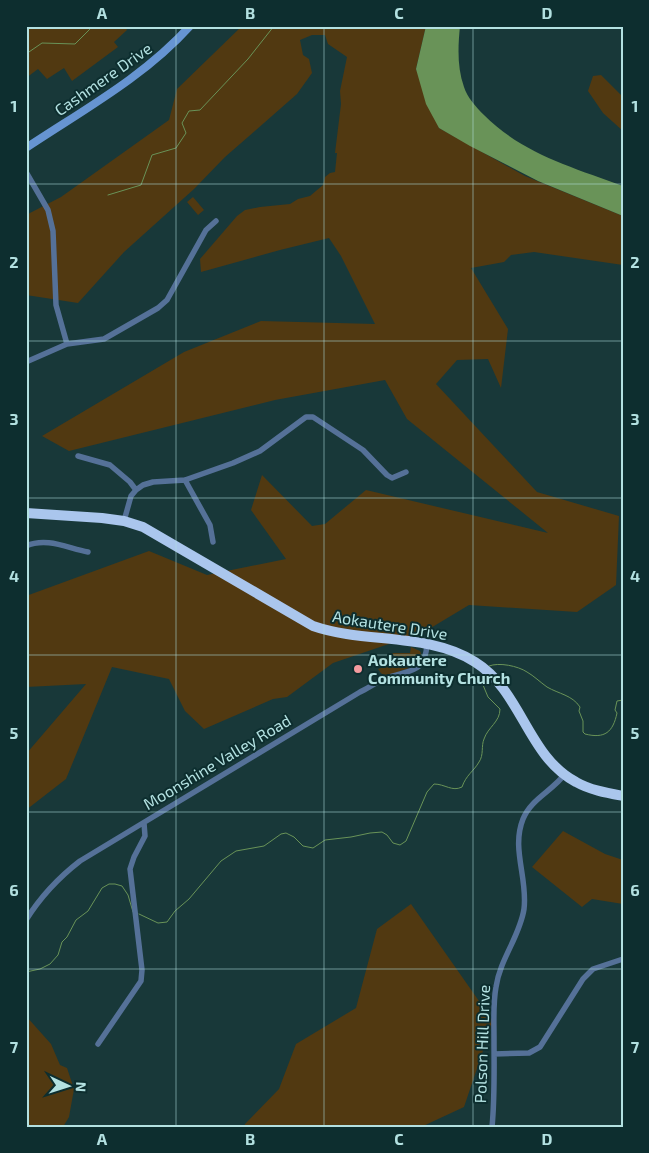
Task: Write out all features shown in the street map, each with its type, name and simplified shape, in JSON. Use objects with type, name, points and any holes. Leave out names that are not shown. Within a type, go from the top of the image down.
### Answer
[{"type":"highway","name":"Aokautere Drive","points":[[26,513],[102,518],[124,521],[143,527],[313,626],[326,631],[381,640],[427,644],[454,651],[480,665],[508,693],[543,753],[564,775],[588,788],[623,796]]},
{"type":"street","name":"Cashmere Drive","points":[[26,148],[142,71],[168,50],[190,26]]},
{"type":"street","points":[[26,172],[48,210],[53,231],[56,305],[67,344]]},
{"type":"street","points":[[26,362],[67,344],[104,339],[158,308],[167,300],[206,230],[216,221]]},
{"type":"street","points":[[124,521],[131,496],[143,485],[154,482],[184,480],[233,463],[260,451],[306,417],[313,417],[363,450],[392,478],[406,472]]},
{"type":"street","points":[[78,456],[110,465],[130,482],[136,490]]},
{"type":"street","points":[[184,480],[210,525],[213,542]]},
{"type":"street","points":[[26,546],[36,542],[48,542],[88,552]]},
{"type":"street","name":"Moonshine Valley Road","points":[[26,920],[42,897],[61,876],[80,862],[360,692],[377,684],[382,679],[417,669],[423,663],[427,644]]},
{"type":"street","name":"Polson Hill Drive","points":[[492,1127],[496,986],[500,968],[520,925],[524,908],[525,890],[518,848],[518,832],[532,804],[564,775]]},
{"type":"street","points":[[98,1044],[141,981],[142,970],[137,918],[130,868],[145,836],[144,823]]},
{"type":"street","points":[[494,1054],[529,1053],[540,1048],[583,979],[593,969],[623,959]]},
{"type":"shaded area","points":[[26,26],[124,26],[127,30],[114,42],[118,47],[72,81],[64,68],[47,79],[38,69],[26,78]]},
{"type":"shaded area","points":[[242,26],[426,26],[416,69],[439,128],[525,176],[623,216],[623,265],[534,252],[511,255],[504,262],[471,268],[508,329],[501,388],[488,359],[457,360],[436,384],[537,492],[619,516],[616,585],[577,612],[469,605],[424,632],[333,663],[287,697],[273,699],[204,729],[185,711],[169,679],[112,667],[66,779],[26,810],[26,754],[86,684],[26,687],[26,596],[149,551],[207,575],[286,559],[251,510],[262,475],[312,526],[325,524],[366,490],[548,533],[407,419],[385,380],[275,400],[69,451],[42,436],[184,352],[261,321],[375,324],[341,256],[329,238],[201,272],[200,259],[237,216],[245,210],[290,204],[298,199],[310,196],[323,185],[325,177],[335,172],[337,153],[335,153],[341,104],[340,91],[347,57],[328,44],[325,35],[312,35],[300,40],[303,55],[309,59],[312,73],[297,94],[225,157],[194,189],[124,252],[78,303],[26,295],[26,215],[61,197],[169,120],[177,89]]},
{"type":"shaded area","points":[[426,26],[460,26],[460,72],[465,91],[484,115],[515,140],[532,150],[623,186],[623,216],[538,181],[439,128],[426,104],[416,69]]},
{"type":"shaded area","points":[[601,75],[623,97],[623,131],[603,113],[588,91],[593,76]]},
{"type":"shaded area","points":[[193,197],[204,210],[198,215],[187,202]]},
{"type":"shaded area","points":[[411,647],[420,651],[421,659],[416,665],[390,675],[381,673],[378,669],[399,662],[390,653],[410,653]]},
{"type":"shaded area","points":[[563,831],[605,854],[623,860],[623,904],[592,899],[582,907],[532,867]]},
{"type":"shaded area","points":[[411,904],[493,1021],[464,1107],[421,1127],[244,1127],[279,1089],[296,1044],[356,1008],[377,929]]},
{"type":"shaded area","points":[[26,1016],[51,1044],[60,1065],[67,1068],[74,1089],[69,1117],[63,1127],[26,1127]]},
{"type":"waterway","points":[[26,54],[42,43],[75,44],[93,26]]},
{"type":"waterway","points":[[108,195],[141,185],[152,155],[176,148],[186,133],[182,123],[189,111],[200,110],[248,59],[274,26]]},
{"type":"waterway","points":[[489,666],[508,665],[519,668],[547,687],[573,700],[580,707],[579,711],[585,734],[598,736],[607,732],[615,720],[617,701],[623,700]]},
{"type":"waterway","points":[[139,914],[158,923],[167,922],[221,861],[236,851],[264,846],[281,834],[286,833],[294,837],[303,846],[313,848],[325,840],[382,832],[393,843],[400,845],[406,841],[427,792],[434,784],[455,789],[462,787],[481,759],[484,739],[496,721],[500,709],[488,697],[483,685],[484,676]]},
{"type":"waterway","points":[[26,972],[40,969],[50,964],[58,955],[62,942],[67,937],[76,920],[88,911],[102,888],[109,884],[122,886],[128,895],[133,912]]},
{"type":"place","name":"Aokautere Community Church","points":[[358,669]]}]
